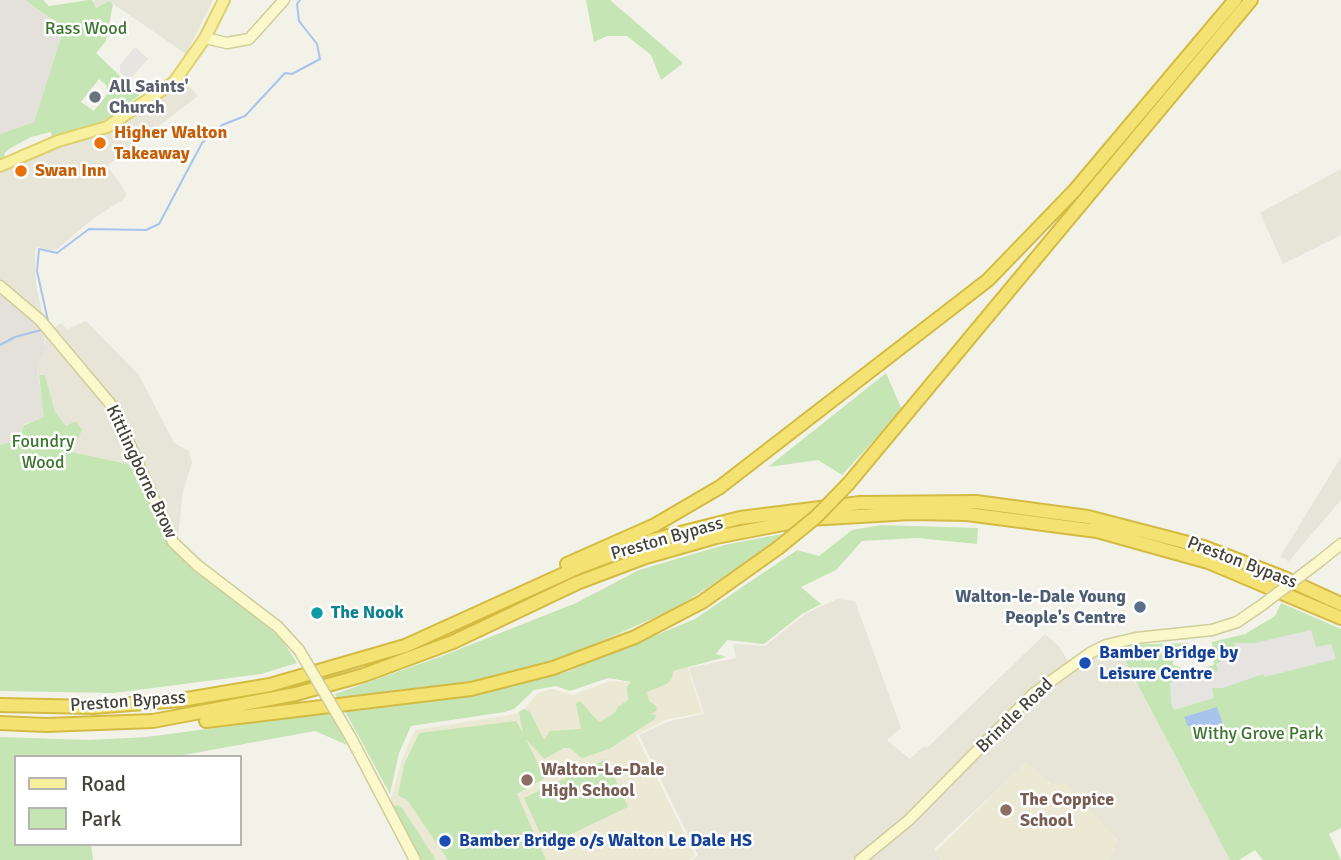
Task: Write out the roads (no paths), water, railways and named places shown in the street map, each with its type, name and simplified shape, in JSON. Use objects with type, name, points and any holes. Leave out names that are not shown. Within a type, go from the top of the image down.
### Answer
[{"type":"highway","points":[[427,636],[509,590],[655,525],[720,487],[946,314],[1008,261],[1075,190],[1235,0]]},
{"type":"highway","points":[[0,730],[59,733],[156,728],[308,707],[471,689],[553,668],[635,637],[702,602],[778,548],[849,483],[1251,0]]},
{"type":"highway","name":"Preston Bypass","points":[[0,705],[94,707],[181,700],[293,679],[340,667],[427,636],[577,568],[652,541],[790,509],[883,502],[988,503],[1111,522],[1170,536],[1241,560],[1341,604]]},
{"type":"highway","name":"Preston Bypass","points":[[0,723],[112,724],[233,708],[296,694],[389,666],[453,642],[577,583],[676,548],[809,519],[911,513],[967,514],[1097,531],[1208,562],[1341,618]]},
{"type":"main road","points":[[0,166],[58,141],[107,127],[174,82],[205,38],[224,0]]},
{"type":"street","points":[[205,38],[228,43],[249,39],[284,0]]},
{"type":"street","name":"Kittlingborne Brow","points":[[0,286],[45,325],[113,407],[173,542],[297,647],[350,736],[415,860]]},
{"type":"street","name":"Brindle Road","points":[[860,860],[909,820],[1033,694],[1090,653],[1106,645],[1136,638],[1212,631],[1237,622],[1262,606],[1341,544]]},
{"type":"water","points":[[1217,707],[1223,724],[1215,739],[1207,735],[1197,737],[1194,727],[1188,726],[1184,717]]},
{"type":"waterway","points":[[48,321],[37,271],[39,249],[57,253],[89,229],[146,230],[159,224],[202,143],[222,125],[245,116],[285,73],[292,74],[320,59],[317,44],[299,21],[297,4],[300,0]]},
{"type":"waterway","points":[[0,345],[15,337],[41,330]]},
{"type":"place","name":"All Saints' Church","points":[[95,97]]},
{"type":"place","name":"Higher Walton Takeaway","points":[[100,143]]},
{"type":"place","name":"Swan Inn","points":[[21,171]]},
{"type":"place","name":"Walton-le-Dale Young People's Centre","points":[[1140,607]]},
{"type":"place","name":"The Nook","points":[[317,613]]},
{"type":"place","name":"Bamber Bridge by Leisure Centre","points":[[1085,663]]},
{"type":"place","name":"Walton-Le-Dale High School","points":[[527,780]]},
{"type":"place","name":"The Coppice School","points":[[1006,810]]},
{"type":"place","name":"Bamber Bridge o/s Walton Le Dale HS","points":[[445,841]]},
{"type":"park label","name":"Rass Wood","points":[[86,29]]},
{"type":"park label","name":"Foundry Wood","points":[[43,452]]},
{"type":"park label","name":"Withy Grove Park","points":[[1258,734]]}]
